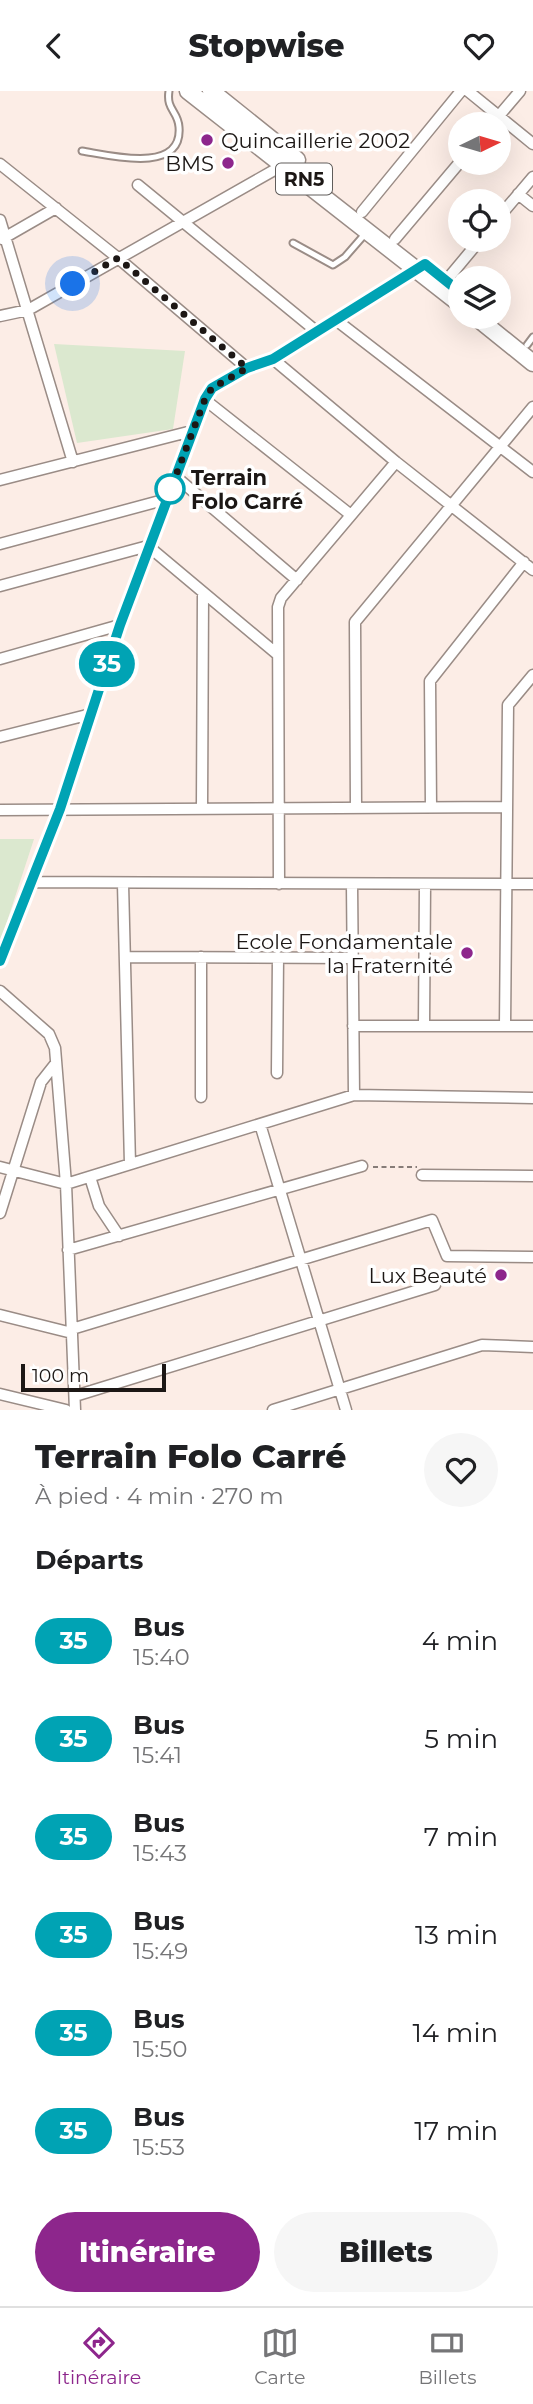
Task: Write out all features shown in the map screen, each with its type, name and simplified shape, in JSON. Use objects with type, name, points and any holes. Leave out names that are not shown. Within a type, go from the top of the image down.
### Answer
[{"type":"highway","name":"RN5","points":[[188,91],[368,230],[421,267],[448,291]]},
{"type":"highway","name":"RN5","points":[[211,91],[395,239],[421,267]]},
{"type":"highway","name":"RN5","points":[[442,284],[448,287]]},
{"type":"highway","points":[[490,329],[533,363]]},
{"type":"highway","points":[[509,329],[531,344]]},
{"type":"street","points":[[362,212],[461,91]]},
{"type":"street","points":[[468,91],[488,112]]},
{"type":"street","points":[[503,112],[520,91]]},
{"type":"street","points":[[511,130],[533,144]]},
{"type":"street","points":[[0,316],[28,310],[285,164]]},
{"type":"street","points":[[0,165],[118,258],[247,368]]},
{"type":"street","points":[[395,239],[449,175]]},
{"type":"street","points":[[511,202],[533,177]]},
{"type":"street","points":[[138,185],[316,331]]},
{"type":"street","points":[[518,194],[533,206]]},
{"type":"street","points":[[3,239],[56,208]]},
{"type":"street","points":[[0,220],[3,239],[28,310],[73,463]]},
{"type":"street","points":[[442,284],[470,252]]},
{"type":"street","points":[[0,961],[60,809],[120,625],[205,399],[212,388],[247,368],[273,359],[421,267]]},
{"type":"street","points":[[336,320],[533,473]]},
{"type":"street","points":[[273,359],[396,462],[533,570]]},
{"type":"street","points":[[205,399],[351,515]]},
{"type":"street","points":[[356,807],[355,622],[533,407]]},
{"type":"street","points":[[0,479],[73,463],[192,431]]},
{"type":"street","points":[[279,884],[278,607],[281,598],[396,462]]},
{"type":"street","points":[[175,475],[297,580]]},
{"type":"street","points":[[0,544],[167,499]]},
{"type":"street","points":[[0,586],[148,546]]},
{"type":"street","points":[[148,546],[277,654]]},
{"type":"street","points":[[431,807],[430,681],[524,562]]},
{"type":"street","points":[[202,808],[203,593]]},
{"type":"street","points":[[0,659],[120,625]]},
{"type":"street","points":[[505,1026],[508,705],[533,675]]},
{"type":"street","points":[[0,737],[91,714]]},
{"type":"street","points":[[0,810],[507,807]]},
{"type":"street","points":[[31,882],[533,884]]},
{"type":"street","points":[[123,884],[130,1164]]},
{"type":"street","points":[[352,884],[354,1095]]},
{"type":"street","points":[[424,1026],[425,884]]},
{"type":"street","points":[[125,957],[353,958]]},
{"type":"street","points":[[201,957],[201,1097]]},
{"type":"street","points":[[277,1073],[278,957]]},
{"type":"street","points":[[0,991],[49,1034],[55,1048],[65,1184],[75,1410]]},
{"type":"street","points":[[353,1026],[533,1027]]},
{"type":"street","points":[[0,1213],[41,1082],[57,1063]]},
{"type":"street","points":[[0,1167],[65,1184],[354,1095],[533,1098]]},
{"type":"street","points":[[260,1124],[346,1410]]},
{"type":"street","points":[[68,1251],[362,1166]]},
{"type":"street","points":[[422,1175],[533,1177]]},
{"type":"street","points":[[90,1177],[99,1206],[118,1236]]},
{"type":"street","points":[[0,1315],[72,1331],[300,1258],[432,1220],[447,1256],[533,1257]]},
{"type":"street","points":[[75,1396],[435,1285]]},
{"type":"street","points":[[273,1410],[482,1345],[533,1347]]},
{"type":"street","points":[[0,1394],[66,1410]]},
{"type":"lane","points":[[82,151],[146,161],[168,151],[178,138],[180,129],[167,102],[169,91]]},
{"type":"lane","points":[[293,243],[333,265],[345,257],[368,230]]},
{"type":"path","points":[[362,1166],[420,1167],[422,1175]]},
{"type":"green space","points":[[54,344],[185,351],[173,429],[77,443]]},
{"type":"green space","points":[[0,839],[34,839],[0,943]]},
{"type":"bus line","name":"35","points":[[0,961],[60,809],[148,546],[205,399],[212,388],[247,368],[273,359],[425,264],[448,282]]},
{"type":"place","name":"Quincaillerie 2002","points":[[207,140]]},
{"type":"place","name":"BMS","points":[[228,163]]},
{"type":"place","name":"Terrain Folo Carré","points":[[170,489]]},
{"type":"place","name":"Ecole Fondamentale la Fraternité","points":[[467,953]]},
{"type":"place","name":"Lux Beauté","points":[[501,1275]]},
{"type":"route","points":[[73,284],[118,258],[247,368],[212,388],[205,399],[167,499],[170,489]]}]
